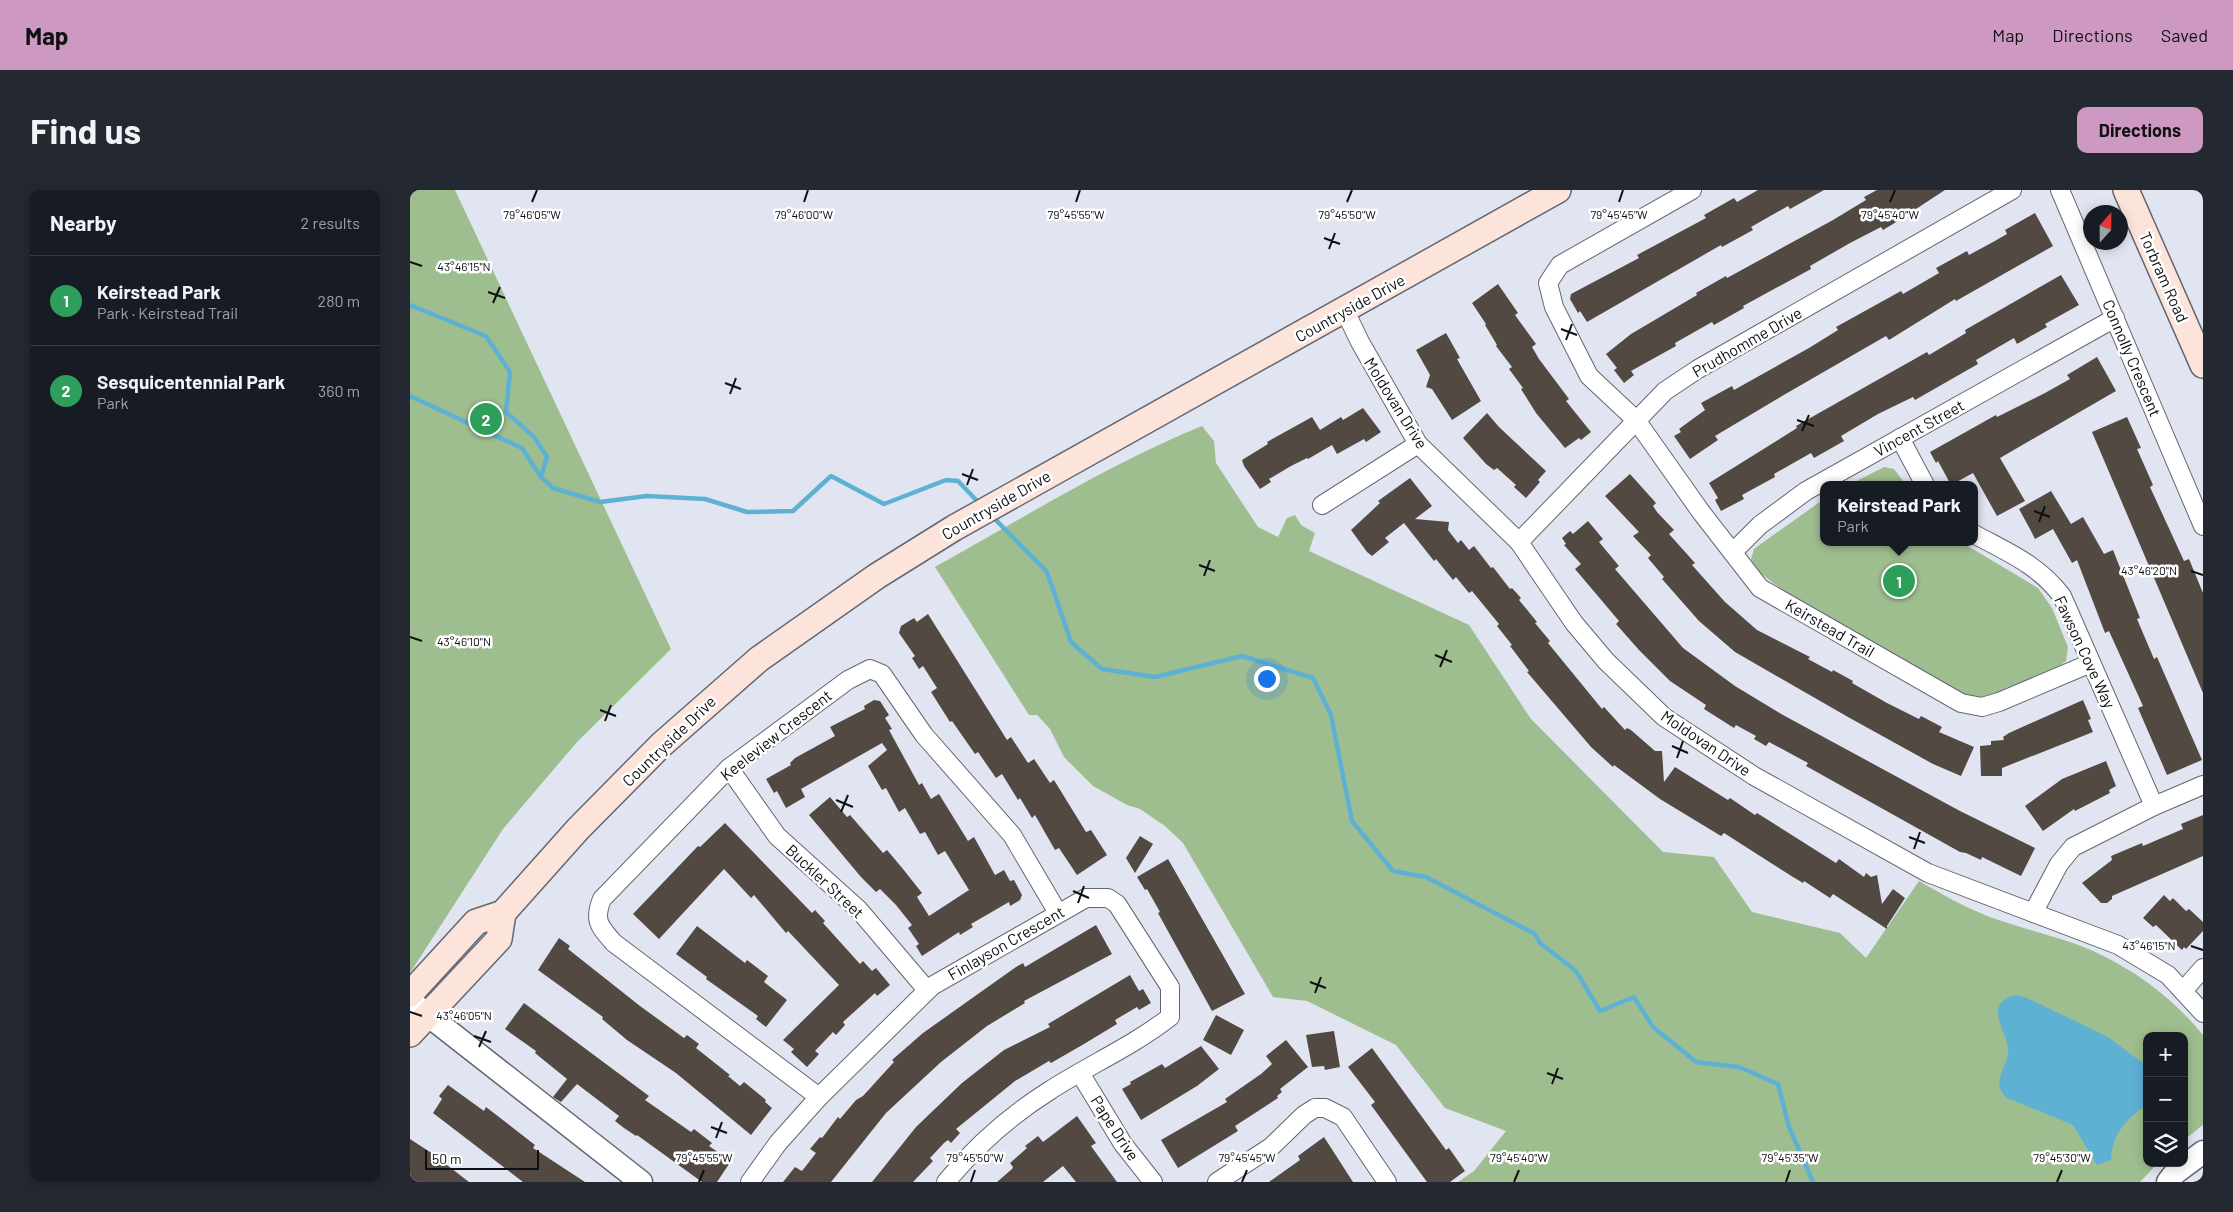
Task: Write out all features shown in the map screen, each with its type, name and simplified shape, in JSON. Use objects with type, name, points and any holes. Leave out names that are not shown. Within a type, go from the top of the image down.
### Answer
[{"type":"main road","name":"Countryside Drive","points":[[410,994],[476,922],[503,913],[578,829],[661,746],[752,666],[856,590],[940,537],[1028,486],[1345,311],[1558,190]]},
{"type":"main road","name":"Torbram Road","points":[[2126,190],[2203,365]]},
{"type":"main road","points":[[410,1034],[428,1017],[498,939],[503,913]]},
{"type":"street","points":[[1636,420],[1589,376],[1554,307],[1548,283],[1560,265],[1692,190]]},
{"type":"street","name":"Prudhomme Drive","points":[[1519,542],[1665,391],[1698,369],[2012,190]]},
{"type":"street","name":"Connolly Crescent","points":[[2060,190],[2203,526]]},
{"type":"street","name":"Moldovan Drive","points":[[1345,311],[1360,342],[1418,444],[1519,542],[1574,623],[1600,655],[1664,717],[1754,776],[1928,873],[2118,945],[2168,975],[2203,1013]]},
{"type":"street","name":"Vincent Street","points":[[1824,481],[2115,318]]},
{"type":"street","name":"Keirstead Trail","points":[[1636,420],[1701,512],[1760,588],[1961,703],[1982,707],[1999,702],[2091,663]]},
{"type":"street","points":[[1900,438],[1923,481]]},
{"type":"street","points":[[1322,505],[1418,444]]},
{"type":"street","name":"Vincent Street","points":[[1733,552],[1760,525],[1806,491],[1820,483]]},
{"type":"street","name":"Fawson Cove Way","points":[[1978,536],[2022,560],[2048,578],[2062,596],[2154,806]]},
{"type":"street","name":"Keeleview Crescent","points":[[819,1097],[614,943],[599,924],[597,911],[602,899],[729,768],[848,680],[870,669],[882,674],[924,735],[1012,835],[1058,913]]},
{"type":"street","name":"Buckler Street","points":[[729,768],[777,836],[858,910],[927,990]]},
{"type":"street","points":[[2033,913],[2059,864],[2073,848],[2154,806],[2203,785]]},
{"type":"street","name":"Finlayson Crescent","points":[[750,1182],[778,1143],[819,1097],[927,990],[1086,898],[1108,898],[1117,904],[1170,987],[1170,1017],[1150,1033],[1049,1091],[1011,1119],[974,1152],[946,1182]]},
{"type":"street","points":[[2183,991],[2203,968]]},
{"type":"street","points":[[410,1000],[428,1017],[641,1182]]},
{"type":"street","name":"Pape Drive","points":[[1080,1073],[1123,1144],[1153,1182]]},
{"type":"street","points":[[1216,1182],[1271,1148],[1304,1115],[1315,1108],[1325,1108],[1343,1117],[1387,1182]]},
{"type":"street","points":[[2168,1182],[2175,1173],[2203,1152]]},
{"type":"green space","points":[[410,190],[455,190],[671,649],[577,742],[503,829],[410,973]]},
{"type":"green space","points":[[1202,426],[1214,441],[1216,463],[1258,527],[1278,537],[1287,518],[1295,515],[1301,525],[1315,533],[1309,551],[1469,625],[1531,719],[1663,852],[1714,857],[1752,912],[1840,933],[1866,958],[1919,881],[1952,900],[1987,916],[2089,949],[2143,979],[2175,1005],[2203,1035],[2203,1125],[2188,1137],[2188,1032],[2143,1032],[2143,1167],[2154,1167],[2140,1182],[1458,1182],[1474,1171],[1506,1131],[1445,1108],[1396,1045],[1307,1001],[1273,997],[1183,843],[1165,826],[1140,809],[1127,805],[1093,786],[1064,757],[1050,729],[1037,715],[1029,715],[935,567],[1100,474]]},
{"type":"green space","points":[[1884,467],[1894,469],[1903,481],[1857,481]]},
{"type":"green space","points":[[1820,502],[1820,546],[1968,546],[2038,588],[2052,608],[2068,647],[2066,661],[2058,667],[2006,688],[1989,698],[1972,698],[1794,599],[1755,569],[1751,559],[1754,549]]},
{"type":"water","points":[[2014,995],[2025,997],[2108,1037],[2143,1063],[2143,1107],[2127,1121],[2118,1134],[2112,1150],[2111,1160],[2097,1165],[2073,1125],[2007,1098],[2002,1092],[1999,1080],[2008,1055],[2008,1048],[1998,1011],[2005,999]]},
{"type":"building","points":[[1758,190],[1824,190],[1790,209],[1788,206],[1751,227],[1753,230],[1722,247],[1721,245],[1587,322],[1580,311],[1578,313],[1570,299],[1571,294],[1639,258],[1637,255],[1706,218],[1704,215],[1734,198],[1737,202]]},
{"type":"building","points":[[1877,190],[1945,190],[1883,230],[1881,227],[1850,243],[1810,266],[1811,269],[1743,306],[1744,308],[1714,325],[1712,322],[1675,343],[1676,346],[1631,371],[1634,375],[1624,383],[1614,370],[1617,368],[1606,354],[1631,334],[1726,276],[1727,278],[1833,220],[1866,200],[1864,197]]},
{"type":"building","points":[[2035,213],[2053,246],[1956,301],[1955,299],[1889,340],[1886,336],[1782,396],[1715,436],[1718,440],[1690,459],[1674,436],[1681,432],[1679,429],[1705,410],[1701,403],[1732,386],[1734,390],[1809,348],[1838,330],[1836,327],[1901,291],[1903,294],[1939,273],[1936,268],[1967,251],[1969,255],[1993,242],[2007,234],[2005,230]]},
{"type":"building","points":[[2061,275],[2079,305],[2045,324],[2047,327],[2017,344],[2014,338],[1976,360],[1978,364],[1915,400],[1913,397],[1878,414],[1841,436],[1844,441],[1814,458],[1811,453],[1774,474],[1775,477],[1742,495],[1744,499],[1721,511],[1715,500],[1718,498],[1709,483],[1797,428],[1796,426],[1927,352],[1929,355],[1966,333],[1965,330]]},
{"type":"building","points":[[1498,284],[1518,313],[1515,315],[1536,344],[1532,347],[1539,359],[1569,399],[1566,401],[1591,432],[1581,440],[1579,438],[1565,448],[1536,413],[1521,389],[1523,388],[1509,369],[1512,367],[1496,346],[1486,324],[1472,303]]},
{"type":"building","points":[[1446,333],[1460,358],[1457,359],[1481,401],[1452,420],[1432,389],[1426,387],[1430,375],[1416,350]]},
{"type":"building","points":[[2097,357],[2116,391],[2000,458],[2025,501],[1997,516],[1973,473],[1958,481],[1949,481],[1938,461],[1936,463],[1930,452],[1996,415],[1997,417],[2070,379],[2067,375]]},
{"type":"building","points":[[1363,408],[1381,432],[1366,442],[1364,439],[1337,454],[1332,445],[1269,479],[1271,482],[1260,489],[1244,466],[1242,460],[1268,444],[1267,442],[1312,417],[1320,430],[1341,417],[1343,420]]},
{"type":"building","points":[[1487,413],[1499,427],[1546,471],[1538,480],[1540,482],[1526,498],[1514,487],[1516,485],[1497,468],[1494,470],[1486,464],[1463,438]]},
{"type":"building","points":[[2127,417],[2141,448],[2137,449],[2153,485],[2150,487],[2184,561],[2189,559],[2203,593],[2203,693],[2092,432]]},
{"type":"building","points":[[1630,474],[1656,503],[1653,506],[1657,512],[1674,530],[1669,534],[1695,563],[1692,565],[1725,602],[1757,630],[1810,657],[1808,659],[1832,672],[1833,670],[1853,681],[1852,683],[1887,703],[1919,719],[1921,716],[1942,727],[1939,732],[1974,747],[1961,776],[1933,764],[1735,652],[1699,621],[1662,579],[1664,577],[1648,558],[1651,555],[1633,536],[1639,532],[1605,496]]},
{"type":"building","points":[[1410,478],[1432,506],[1415,519],[1449,522],[1448,530],[1458,543],[1461,540],[1469,550],[1474,546],[1491,568],[1493,567],[1510,589],[1512,588],[1521,598],[1519,600],[1550,641],[1548,643],[1602,709],[1604,707],[1625,730],[1627,728],[1631,730],[1655,751],[1662,751],[1664,782],[1675,767],[1728,800],[1730,798],[1755,815],[1757,813],[1836,863],[1839,859],[1864,877],[1866,873],[1871,877],[1877,875],[1882,904],[1893,889],[1905,898],[1887,926],[1887,929],[1833,894],[1830,898],[1724,833],[1721,836],[1660,799],[1614,765],[1613,767],[1591,747],[1527,672],[1529,671],[1497,626],[1499,624],[1472,591],[1469,593],[1456,577],[1453,580],[1436,559],[1434,561],[1404,523],[1385,538],[1389,542],[1372,556],[1367,552],[1351,530],[1380,503],[1378,501]]},
{"type":"building","points":[[2051,491],[2071,524],[2083,517],[2104,554],[2113,550],[2140,618],[2137,619],[2154,659],[2157,657],[2202,760],[2167,775],[2138,708],[2143,706],[2109,631],[2105,633],[2077,560],[2072,563],[2053,529],[2035,539],[2019,509]]},
{"type":"building","points":[[1588,521],[1603,539],[1599,542],[1619,566],[1615,569],[1683,648],[1735,686],[1783,715],[1960,811],[2035,848],[2021,876],[1982,857],[1981,860],[1960,852],[1806,766],[1808,763],[1769,742],[1766,746],[1754,739],[1756,736],[1736,725],[1734,728],[1704,709],[1706,705],[1670,681],[1639,650],[1616,624],[1619,621],[1575,569],[1581,564],[1564,545],[1566,544],[1562,538],[1570,531],[1573,534]]},
{"type":"building","points":[[928,614],[1007,740],[1011,737],[1028,763],[1034,759],[1050,783],[1054,780],[1086,832],[1091,830],[1107,855],[1077,875],[1059,848],[1055,850],[1035,815],[1032,818],[1002,774],[996,778],[978,752],[975,754],[952,721],[950,722],[931,692],[937,688],[923,666],[919,669],[912,658],[915,656],[899,633],[901,626],[914,618],[917,622]]},
{"type":"building","points":[[874,700],[880,701],[889,715],[885,718],[892,729],[889,730],[919,785],[922,783],[931,799],[939,794],[968,841],[974,837],[995,875],[1004,870],[1010,881],[1014,880],[1022,895],[1020,900],[1010,906],[1009,902],[971,924],[973,927],[960,935],[959,932],[922,956],[916,946],[919,944],[908,928],[912,925],[896,905],[880,889],[876,892],[861,877],[809,815],[830,797],[847,817],[850,815],[883,853],[887,850],[903,869],[922,893],[917,897],[929,916],[969,890],[945,851],[938,855],[925,832],[920,834],[905,808],[899,812],[886,788],[882,790],[868,766],[887,750],[882,743],[801,789],[805,797],[786,808],[777,791],[774,793],[766,779],[791,765],[790,763],[795,758],[835,736],[830,727],[865,709],[864,706]]},
{"type":"building","points":[[2083,700],[2091,719],[2088,720],[2093,732],[2002,768],[2002,776],[1981,776],[1980,746],[1991,745],[1991,741],[2004,740],[2003,737],[2009,733]]},
{"type":"building","points":[[2106,761],[2116,786],[2109,790],[2110,793],[2075,811],[2074,809],[2043,831],[2025,806],[2062,779]]},
{"type":"building","points":[[2203,815],[2203,856],[2112,896],[2112,899],[2107,903],[2101,903],[2082,883],[2112,860],[2111,856],[2142,843],[2143,846],[2183,829],[2181,824]]},
{"type":"building","points":[[725,823],[812,913],[815,910],[825,921],[823,923],[860,964],[863,961],[872,971],[876,968],[890,985],[877,996],[875,993],[843,1022],[845,1025],[836,1035],[833,1032],[815,1051],[819,1054],[807,1067],[791,1052],[794,1049],[783,1040],[839,985],[788,931],[786,933],[754,895],[751,898],[724,869],[659,939],[633,914],[698,846],[700,847]]},
{"type":"building","points":[[1140,836],[1153,844],[1135,873],[1126,858]]},
{"type":"building","points":[[1168,859],[1245,994],[1212,1011],[1158,913],[1160,912],[1147,889],[1145,890],[1137,877]]},
{"type":"building","points":[[2164,895],[2170,901],[2173,898],[2186,911],[2189,909],[2203,922],[2203,931],[2186,949],[2184,947],[2182,950],[2156,925],[2153,927],[2143,918]]},
{"type":"building","points":[[1096,925],[1112,954],[1024,1001],[1025,1003],[987,1026],[941,1062],[886,1113],[831,1182],[783,1182],[795,1167],[802,1171],[816,1153],[810,1149],[820,1137],[822,1138],[838,1117],[840,1119],[856,1100],[863,1096],[894,1062],[892,1060],[923,1033],[1016,967],[1023,963],[1025,967]]},
{"type":"building","points":[[697,926],[745,963],[747,960],[768,976],[764,982],[787,1000],[766,1027],[756,1019],[758,1016],[706,979],[707,977],[676,954]]},
{"type":"building","points":[[559,938],[570,946],[568,949],[640,1006],[684,1038],[687,1035],[699,1044],[696,1048],[730,1075],[728,1076],[740,1086],[744,1082],[766,1100],[765,1102],[772,1108],[751,1135],[676,1073],[627,1040],[602,1019],[603,1017],[538,970]]},
{"type":"building","points":[[1130,975],[1139,991],[1143,989],[1151,1003],[1139,1010],[1137,1007],[1115,1020],[1117,1024],[1051,1063],[1049,1061],[1015,1081],[956,1129],[960,1133],[951,1143],[948,1140],[944,1143],[930,1158],[933,1161],[913,1182],[872,1182],[916,1127],[962,1083],[1004,1050],[1050,1027],[1048,1024]]},
{"type":"building","points":[[524,1003],[649,1096],[645,1100],[691,1132],[694,1129],[712,1143],[709,1146],[731,1161],[717,1182],[702,1182],[637,1135],[624,1128],[615,1121],[619,1116],[577,1084],[561,1102],[553,1097],[567,1079],[535,1053],[536,1051],[505,1029]]},
{"type":"building","points":[[1216,1015],[1244,1030],[1231,1055],[1203,1040]]},
{"type":"building","points":[[1334,1031],[1340,1067],[1325,1070],[1324,1066],[1312,1067],[1306,1035]]},
{"type":"building","points":[[1286,1040],[1308,1067],[1280,1089],[1282,1092],[1277,1096],[1278,1098],[1235,1126],[1238,1131],[1178,1168],[1161,1140],[1227,1102],[1225,1099],[1272,1064],[1266,1056]]},
{"type":"building","points":[[1201,1046],[1219,1069],[1197,1086],[1141,1120],[1122,1089],[1131,1084],[1130,1082],[1162,1064],[1165,1068]]},
{"type":"building","points":[[1372,1048],[1446,1150],[1449,1148],[1465,1171],[1450,1182],[1427,1182],[1371,1105],[1375,1102],[1348,1067]]},
{"type":"building","points":[[448,1085],[484,1111],[486,1107],[535,1145],[533,1148],[585,1182],[523,1182],[433,1113],[442,1099],[439,1096]]},
{"type":"building","points":[[1077,1116],[1096,1143],[1091,1146],[1117,1182],[1076,1182],[1063,1166],[1043,1182],[997,1182],[1012,1169],[1013,1167],[1010,1163],[1027,1148],[1025,1146],[1038,1136],[1043,1142]]},
{"type":"building","points":[[1324,1137],[1353,1182],[1269,1182],[1300,1160],[1298,1156]]},
{"type":"building","points":[[410,1139],[430,1152],[469,1182],[410,1182]]},
{"type":"waterway","points":[[410,305],[486,336],[510,372],[506,412],[534,437],[547,457],[541,477]]},
{"type":"waterway","points":[[410,396],[522,448],[541,477],[553,488],[600,502],[647,496],[705,499],[747,512],[793,511],[831,476],[884,504],[946,480],[958,481],[980,504]]},
{"type":"waterway","points":[[991,515],[1047,572],[1071,642],[1102,669],[1155,677],[1242,656],[1313,678],[1331,715],[1352,821],[1393,871],[1426,877],[1535,934],[1540,943],[1576,971],[1600,1011],[1634,997],[1653,1027],[1696,1062],[1739,1067],[1778,1084],[1789,1127],[1813,1182]]},
{"type":"place","name":"Sesquicentennial Park","points":[[486,419]]},
{"type":"place","name":"Keirstead Park","points":[[1899,581]]}]
